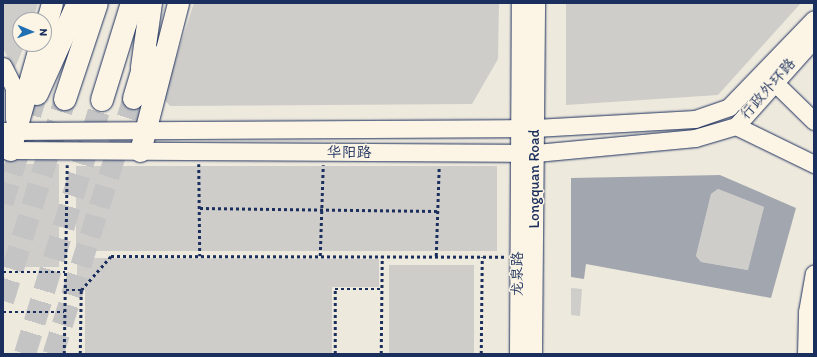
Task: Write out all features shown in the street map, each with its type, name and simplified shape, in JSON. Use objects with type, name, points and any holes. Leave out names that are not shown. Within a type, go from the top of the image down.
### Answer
[{"type":"highway","points":[[36,97],[78,3]]},
{"type":"highway","points":[[65,99],[97,3]]},
{"type":"highway","points":[[102,100],[132,3]]},
{"type":"highway","points":[[142,67],[151,3]]},
{"type":"main road","points":[[36,97],[68,3]]},
{"type":"main road","points":[[133,98],[161,3]]},
{"type":"main road","points":[[140,151],[144,130],[178,3]]},
{"type":"main road","points":[[8,141],[37,52]]},
{"type":"street","name":"龙泉路","points":[[518,354],[518,258],[527,153],[527,127],[520,3]]},
{"type":"street","name":"Longquan Road","points":[[527,127],[536,3]]},
{"type":"street","name":"行政外环路","points":[[695,119],[730,107],[814,19]]},
{"type":"street","name":"行政外环路","points":[[695,138],[736,126],[814,39]]},
{"type":"street","points":[[3,66],[14,88],[8,141]]},
{"type":"street","points":[[774,82],[814,121]]},
{"type":"street","name":"华阳路","points":[[8,141],[144,130],[527,127],[695,119]]},
{"type":"street","points":[[736,126],[814,164]]},
{"type":"street","name":"华阳路","points":[[8,141],[67,151],[439,154],[527,153],[695,138]]},
{"type":"street","name":"Longquan Road","points":[[527,153],[533,354]]},
{"type":"street","points":[[806,354],[807,312],[814,274]]},
{"type":"path","points":[[64,354],[67,151]]},
{"type":"path","points":[[199,152],[200,256]]},
{"type":"path","points":[[320,256],[324,153]]},
{"type":"path","points":[[436,256],[439,154]]},
{"type":"path","points":[[200,208],[438,211]]},
{"type":"path","points":[[80,354],[81,290],[111,256],[436,256],[518,258]]},
{"type":"path","points":[[381,354],[382,256]]},
{"type":"path","points":[[481,354],[482,257]]},
{"type":"path","points":[[3,272],[65,272]]},
{"type":"path","points":[[335,354],[335,289],[382,289]]},
{"type":"path","points":[[66,290],[81,290]]},
{"type":"path","points":[[3,312],[65,312]]},
{"type":"shaded area","points":[[3,3],[38,3],[35,12],[12,12],[12,52],[22,52],[14,70],[3,48]]},
{"type":"shaded area","points":[[194,3],[499,3],[498,59],[472,104],[170,106],[163,98]]},
{"type":"shaded area","points":[[566,3],[801,3],[718,95],[566,105]]},
{"type":"shaded area","points":[[3,164],[59,164],[59,267],[3,267]]},
{"type":"shaded area","points":[[76,166],[497,166],[497,251],[76,251]]},
{"type":"shaded area","points":[[720,175],[796,208],[771,298],[586,264],[584,279],[571,277],[571,178]],"holes":[[[718,189],[764,207],[748,270],[701,262],[696,256],[711,194]]]},
{"type":"shaded area","points":[[718,189],[764,207],[749,270],[701,262],[696,256],[711,194]]},
{"type":"shaded area","points":[[77,258],[379,259],[379,287],[332,287],[332,354],[85,354],[85,283],[77,283]]},
{"type":"shaded area","points":[[389,265],[474,265],[474,354],[389,354]]},
{"type":"shaded area","points":[[571,288],[582,289],[580,316],[571,315]]},
{"type":"tunnel","points":[[53,354],[133,98]]},
{"type":"tunnel","points":[[3,301],[65,99]]},
{"type":"tunnel","points":[[3,203],[35,100]]},
{"type":"tunnel","points":[[25,354],[102,100]]}]
